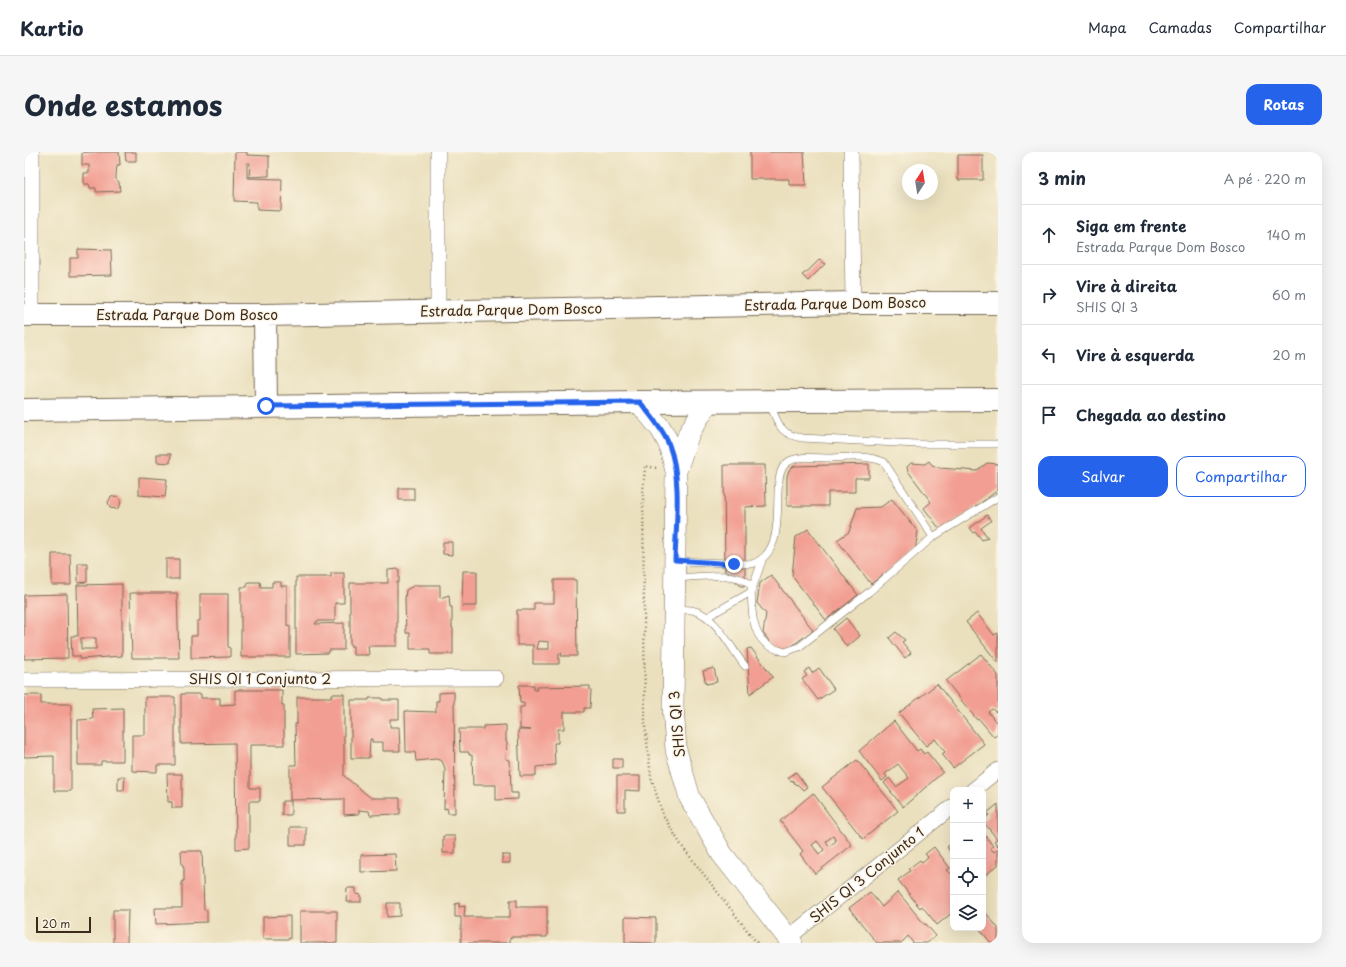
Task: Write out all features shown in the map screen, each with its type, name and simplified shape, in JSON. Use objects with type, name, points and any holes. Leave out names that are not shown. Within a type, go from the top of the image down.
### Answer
[{"type":"main road","name":"Estrada Parque Dom Bosco","points":[[28,315],[265,315],[853,303],[998,303]]},
{"type":"main road","points":[[265,315],[266,406]]},
{"type":"main road","points":[[24,410],[640,402],[998,400]]},
{"type":"street","points":[[28,315],[32,152]]},
{"type":"street","points":[[438,152],[438,312]]},
{"type":"street","points":[[851,152],[853,303]]},
{"type":"street","name":"SHIS QI 3","points":[[640,402],[661,429],[669,444],[676,471],[673,706],[676,743],[690,798],[722,854],[787,941]]},
{"type":"street","name":"SHIS QI 3","points":[[676,471],[689,433],[708,402]]},
{"type":"street","name":"SHIS QI 1 Conjunto 2","points":[[24,680],[496,678]]},
{"type":"street","points":[[977,787],[998,770]]},
{"type":"street","name":"SHIS QI 3 Conjunto 1","points":[[787,941],[950,808]]},
{"type":"lane","points":[[768,401],[782,430],[789,436],[917,444],[998,444]]},
{"type":"lane","points":[[707,617],[751,592],[762,561],[774,543],[780,472],[787,462],[799,458],[872,457],[884,462],[933,537]]},
{"type":"lane","points":[[675,569],[734,577],[747,581],[750,586],[755,626],[759,636],[765,644],[785,652],[799,647],[869,592],[933,537],[998,497]]},
{"type":"lane","points":[[675,569],[752,564],[762,561]]},
{"type":"lane","points":[[674,609],[696,611],[707,617],[718,628],[745,666]]},
{"type":"building","points":[[119,152],[120,165],[117,165],[116,179],[119,182],[120,191],[96,192],[96,188],[90,188],[89,184],[84,184],[84,173],[89,173],[89,165],[82,165],[82,153]]},
{"type":"building","points":[[125,152],[136,152],[136,161],[126,161]]},
{"type":"building","points":[[235,152],[247,152],[247,155],[269,156],[269,176],[249,177],[250,163],[247,163],[247,178],[282,179],[281,211],[257,210],[257,202],[234,201]]},
{"type":"building","points":[[750,152],[804,152],[806,185],[789,185],[789,179],[750,179]]},
{"type":"building","points":[[958,155],[983,155],[983,180],[958,180]]},
{"type":"building","points":[[78,249],[111,250],[112,275],[70,276],[70,258],[78,258]]},
{"type":"building","points":[[820,259],[825,264],[808,281],[802,275]]},
{"type":"building","points":[[157,454],[171,454],[170,463],[157,462]]},
{"type":"building","points":[[929,461],[932,465],[940,468],[977,471],[987,463],[998,464],[998,490],[942,532],[924,508],[931,502],[908,471],[907,467],[911,463],[925,464]]},
{"type":"building","points":[[869,464],[869,478],[855,478],[855,492],[828,492],[828,506],[787,506],[787,476],[789,470],[794,466]]},
{"type":"building","points":[[724,465],[765,465],[766,506],[745,507],[745,586],[741,586],[725,572]]},
{"type":"building","points":[[139,477],[167,479],[165,497],[139,495]]},
{"type":"building","points":[[399,488],[414,488],[414,500],[399,500]]},
{"type":"building","points":[[117,496],[121,500],[120,506],[117,509],[110,508],[108,502],[111,497]]},
{"type":"building","points":[[892,499],[918,532],[915,550],[871,584],[837,540],[849,532],[857,508],[881,507]]},
{"type":"building","points":[[987,515],[991,521],[981,528],[988,538],[982,540],[976,532],[974,533],[970,528]]},
{"type":"building","points":[[808,529],[858,595],[826,620],[792,576],[796,537]]},
{"type":"building","points":[[443,542],[452,542],[452,555],[443,554]]},
{"type":"building","points":[[52,554],[70,554],[71,585],[52,585]]},
{"type":"building","points":[[166,559],[179,559],[179,579],[166,579]]},
{"type":"building","points":[[78,563],[87,563],[87,582],[78,583]]},
{"type":"building","points":[[399,569],[399,582],[397,582],[397,646],[368,646],[369,655],[353,655],[353,646],[350,646],[350,583],[388,583],[388,570]]},
{"type":"building","points":[[463,571],[477,571],[477,606],[462,606]]},
{"type":"building","points":[[331,573],[344,573],[344,603],[335,603],[335,621],[317,621],[315,624],[344,623],[344,650],[329,650],[329,653],[296,654],[296,577],[331,577]]},
{"type":"building","points":[[771,575],[813,630],[780,655],[763,633],[766,614],[757,603],[760,583]]},
{"type":"building","points":[[554,580],[576,580],[577,656],[561,656],[562,653],[559,653],[559,664],[533,664],[533,645],[517,645],[517,610],[534,610],[534,603],[554,603]],"holes":[[[539,641],[549,642],[549,649],[537,649]]]},
{"type":"building","points":[[248,582],[260,582],[261,587],[272,587],[272,582],[281,582],[281,586],[287,586],[287,626],[290,625],[290,657],[241,657],[241,587],[247,587]]},
{"type":"building","points":[[122,584],[122,656],[80,659],[80,656],[72,656],[71,636],[78,636],[77,585]],"holes":[[[81,638],[96,638],[96,649],[81,649]]]},
{"type":"building","points":[[415,585],[440,585],[440,598],[449,595],[450,607],[452,607],[453,654],[430,654],[430,649],[410,649],[410,633],[406,633],[405,599],[406,590]]},
{"type":"building","points":[[130,593],[177,593],[179,658],[132,658]]},
{"type":"building","points":[[67,594],[68,658],[24,659],[24,595]]},
{"type":"building","points":[[200,594],[228,594],[228,647],[230,648],[230,657],[191,658],[191,636],[197,636],[197,621],[200,621]]},
{"type":"building","points":[[977,613],[994,635],[998,633],[998,663],[966,622]]},
{"type":"building","points":[[846,618],[860,636],[847,647],[833,629]]},
{"type":"building","points":[[896,632],[905,640],[902,642],[911,653],[905,658],[889,638]]},
{"type":"building","points":[[751,648],[773,677],[750,694],[747,649]]},
{"type":"building","points":[[981,654],[998,675],[998,710],[996,712],[992,709],[988,712],[996,722],[998,721],[998,734],[994,737],[979,719],[977,720],[946,681]]},
{"type":"building","points":[[714,668],[717,682],[706,684],[703,671]]},
{"type":"building","points":[[809,668],[812,673],[819,668],[834,689],[818,700],[802,679],[807,676],[804,672]]},
{"type":"building","points":[[937,684],[984,744],[953,768],[942,754],[945,752],[935,739],[926,746],[899,713]]},
{"type":"building","points":[[519,685],[534,685],[534,690],[537,690],[536,687],[590,686],[591,690],[590,708],[584,708],[584,712],[564,712],[564,729],[558,729],[558,743],[554,743],[555,765],[536,767],[536,776],[520,776],[518,730],[531,730],[520,729],[520,707],[524,707],[524,703],[520,703]]},
{"type":"building","points":[[235,690],[282,690],[282,705],[284,705],[284,745],[250,745],[250,788],[260,788],[260,801],[249,801],[249,848],[236,849],[235,743],[181,744],[181,694],[201,694],[201,698],[220,698],[220,705],[235,704]]},
{"type":"building","points":[[454,692],[455,813],[448,813],[447,808],[444,809],[445,768],[442,761],[436,759],[416,761],[415,752],[406,752],[405,711],[436,712],[436,701],[439,701],[439,693]]},
{"type":"building","points":[[332,694],[344,694],[344,776],[371,798],[400,798],[400,814],[370,815],[369,811],[359,810],[359,814],[344,815],[344,799],[290,800],[290,765],[296,765],[295,724],[297,724],[297,697],[331,697]]},
{"type":"building","points":[[24,695],[41,695],[41,704],[71,704],[71,791],[54,791],[54,756],[24,757]]},
{"type":"building","points":[[145,697],[175,697],[175,765],[157,765],[157,772],[132,771],[132,735],[145,735]]},
{"type":"building","points":[[369,698],[399,700],[399,719],[390,719],[390,727],[399,727],[400,751],[383,751],[383,742],[372,742],[372,739],[370,739],[369,758],[351,758],[351,700],[369,700]]},
{"type":"building","points":[[123,708],[123,761],[101,761],[101,765],[78,765],[78,720],[93,719],[92,709]]},
{"type":"building","points":[[894,721],[917,751],[920,749],[924,754],[927,752],[943,772],[903,807],[884,783],[889,778],[896,787],[909,778],[898,764],[885,774],[887,777],[882,781],[859,751]]},
{"type":"building","points":[[506,725],[506,759],[510,760],[511,793],[518,793],[518,799],[496,800],[496,785],[473,785],[472,755],[469,755],[469,752],[460,752],[459,729],[483,729],[483,726]]},
{"type":"building","points":[[613,759],[622,759],[622,768],[613,768]]},
{"type":"building","points":[[857,760],[898,811],[863,839],[822,787]]},
{"type":"building","points":[[796,772],[807,787],[803,790],[788,778]]},
{"type":"building","points":[[167,774],[182,774],[182,808],[172,808],[172,802],[168,802]]},
{"type":"building","points":[[617,776],[640,776],[640,791],[625,790],[625,811],[617,811]]},
{"type":"building","points":[[118,777],[125,777],[124,790],[118,790]]},
{"type":"building","points":[[813,793],[852,845],[815,874],[800,854],[803,851],[780,821]],"holes":[[[833,836],[836,841],[829,846],[826,841]],[[817,841],[824,850],[819,854],[812,845]]]},
{"type":"building","points":[[282,801],[291,801],[291,815],[282,815]]},
{"type":"building","points":[[998,804],[998,846],[994,841],[997,839],[986,825],[986,818],[989,815],[987,813]]},
{"type":"building","points":[[290,827],[306,827],[306,845],[290,845]]},
{"type":"building","points":[[443,836],[455,836],[455,853],[443,853]]},
{"type":"building","points":[[986,837],[993,846],[990,848],[994,852],[998,849],[998,865],[986,875]]},
{"type":"building","points":[[934,847],[950,868],[947,870],[950,873],[950,914],[937,925],[922,906],[920,908],[898,880],[910,871],[908,869],[920,860],[922,862],[928,857],[925,854]]},
{"type":"building","points":[[181,851],[202,851],[204,910],[207,910],[207,922],[156,924],[155,908],[182,908],[182,881],[184,881],[184,869],[182,865]]},
{"type":"building","points":[[395,854],[396,871],[361,872],[361,855]]},
{"type":"building","points":[[502,855],[510,855],[510,863],[502,863]]},
{"type":"building","points":[[347,888],[356,888],[356,894],[361,895],[361,902],[346,902]]},
{"type":"building","points":[[870,892],[882,907],[898,892],[936,936],[927,943],[913,943],[908,936],[901,943],[877,943],[849,908]]},
{"type":"building","points":[[510,900],[517,900],[517,907],[547,907],[547,937],[510,937],[510,943],[461,943],[461,917],[455,917],[455,904],[459,903],[459,907],[465,906],[464,917],[510,917]]},
{"type":"building","points":[[387,903],[400,903],[400,916],[387,917]]},
{"type":"building","points":[[113,910],[128,910],[127,943],[113,943]]},
{"type":"building","points":[[300,911],[337,911],[337,943],[300,943]]},
{"type":"building","points":[[986,913],[998,928],[998,943],[991,943],[981,931],[986,931]]},
{"type":"building","points":[[290,916],[290,939],[263,939],[263,917]]},
{"type":"building","points":[[625,917],[656,918],[656,943],[625,942]]},
{"type":"route","points":[[266,406],[640,402],[661,429],[669,444],[676,471],[675,560],[734,564]]}]
